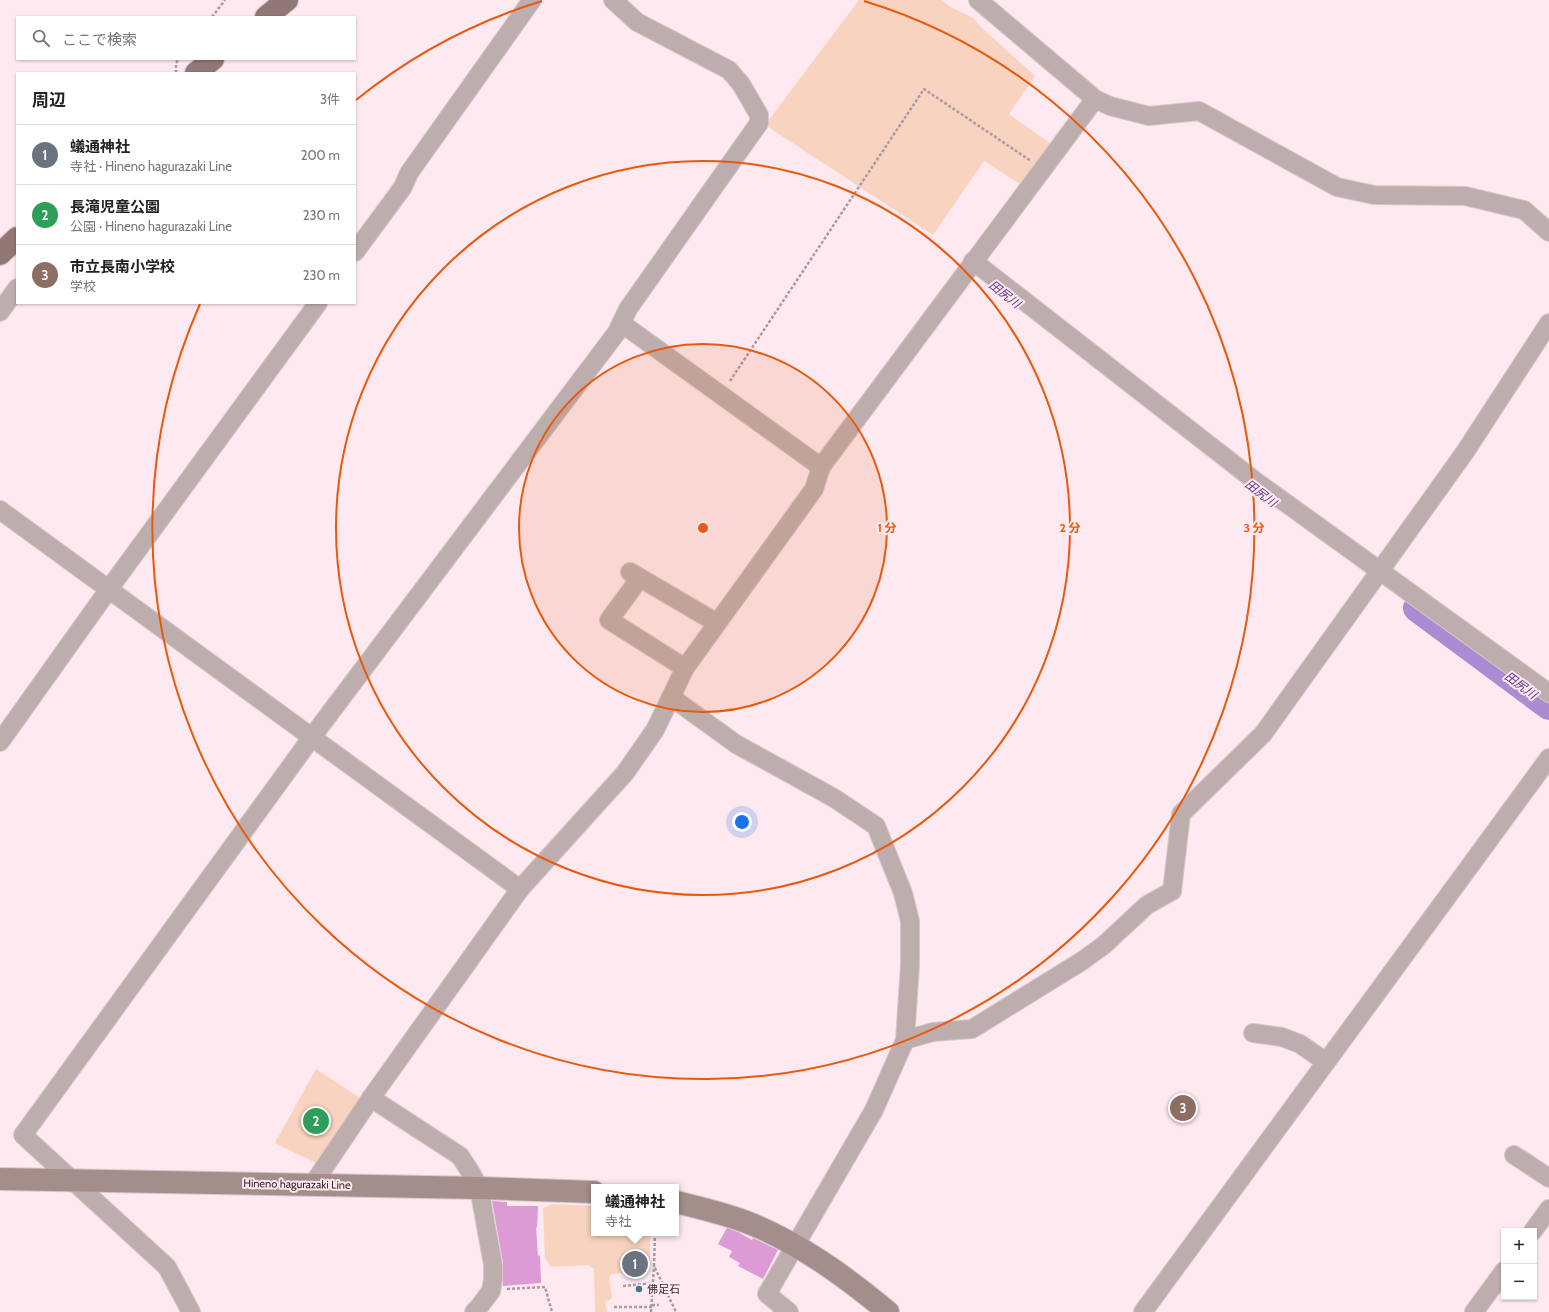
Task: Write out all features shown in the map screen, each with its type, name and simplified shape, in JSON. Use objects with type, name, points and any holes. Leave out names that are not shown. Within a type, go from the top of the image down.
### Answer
[{"type":"main road","points":[[267,16],[287,0]]},
{"type":"main road","points":[[197,72],[212,60]]},
{"type":"main road","points":[[0,254],[16,239]]},
{"type":"main road","name":"Hineno hagurazaki Line","points":[[0,1179],[313,1184],[591,1192]]},
{"type":"main road","points":[[679,1203],[708,1209],[750,1224],[795,1245],[855,1285],[888,1312]]},
{"type":"street","points":[[356,251],[403,186],[408,172],[532,0]]},
{"type":"street","points":[[191,1312],[167,1267],[23,1134],[312,737],[617,332],[628,309],[759,123],[759,115],[741,84],[729,70],[637,22],[613,0]]},
{"type":"street","points":[[978,0],[1095,99],[1110,106],[1149,116],[1199,111],[1337,187],[1374,195],[1464,196],[1524,210],[1549,232]]},
{"type":"street","points":[[313,1184],[371,1098],[520,889],[626,773],[655,730],[685,668],[814,489],[821,467],[1095,99]]},
{"type":"street","points":[[973,261],[1254,480],[1549,693]]},
{"type":"street","points":[[0,312],[16,289]]},
{"type":"street","points":[[0,742],[317,304]]},
{"type":"street","points":[[621,323],[821,467]]},
{"type":"street","points":[[905,1040],[933,1032],[972,1029],[1082,961],[1104,945],[1147,904],[1172,891],[1181,814],[1263,734],[1465,452],[1549,323]]},
{"type":"street","points":[[0,510],[520,889]]},
{"type":"street","points":[[685,668],[609,620],[634,574],[717,623]]},
{"type":"street","points":[[670,697],[736,744],[834,798],[876,826],[904,893],[910,921],[910,965],[905,1040],[874,1110],[767,1294],[789,1312]]},
{"type":"street","points":[[1143,1312],[1549,758]]},
{"type":"street","points":[[1253,1033],[1288,1039],[1300,1044],[1326,1062]]},
{"type":"street","points":[[371,1098],[460,1156],[472,1173],[479,1188],[493,1265],[491,1290],[474,1312]]},
{"type":"street","points":[[1514,1154],[1549,1178]]},
{"type":"street","points":[[1535,1228],[1549,1209]]},
{"type":"street","points":[[1474,1312],[1501,1275]]},
{"type":"path","points":[[213,16],[225,0]]},
{"type":"path","points":[[176,72],[176,63],[178,60]]},
{"type":"path","points":[[721,395],[924,89],[1043,169]]},
{"type":"path","points":[[651,1312],[655,1236]]},
{"type":"path","points":[[654,1266],[676,1312]]},
{"type":"path","points":[[622,1286],[653,1283]]},
{"type":"path","points":[[491,1290],[545,1287],[552,1312]]},
{"type":"path","points":[[614,1306],[660,1305]]},
{"type":"shaded area","points":[[859,0],[942,0],[951,7],[973,18],[1035,76],[1009,114],[1054,146],[1023,186],[984,161],[933,235],[765,125]]},
{"type":"shaded area","points":[[316,1069],[362,1099],[316,1163],[275,1143]]},
{"type":"shaded area","points":[[552,1204],[591,1206],[591,1236],[650,1236],[650,1267],[647,1271],[612,1274],[609,1277],[612,1296],[611,1299],[605,1302],[608,1312],[595,1312],[594,1269],[589,1265],[551,1267],[545,1258],[543,1208]]},
{"type":"building","points":[[492,1201],[507,1202],[507,1206],[538,1206],[537,1228],[536,1227],[538,1256],[540,1255],[541,1283],[503,1286],[503,1263]]},
{"type":"building","points":[[727,1228],[778,1250],[763,1279],[738,1266],[740,1263],[729,1257],[732,1251],[718,1244]]},
{"type":"waterway","name":"田尻川","points":[[1417,608],[1549,706]]},
{"type":"place","name":"市立長南小学校","points":[[1183,1108]]},
{"type":"place","name":"長滝児童公園","points":[[316,1121]]},
{"type":"place","name":"蟻通神社","points":[[635,1264]]},
{"type":"place","name":"佛足石","points":[[639,1289]]}]
